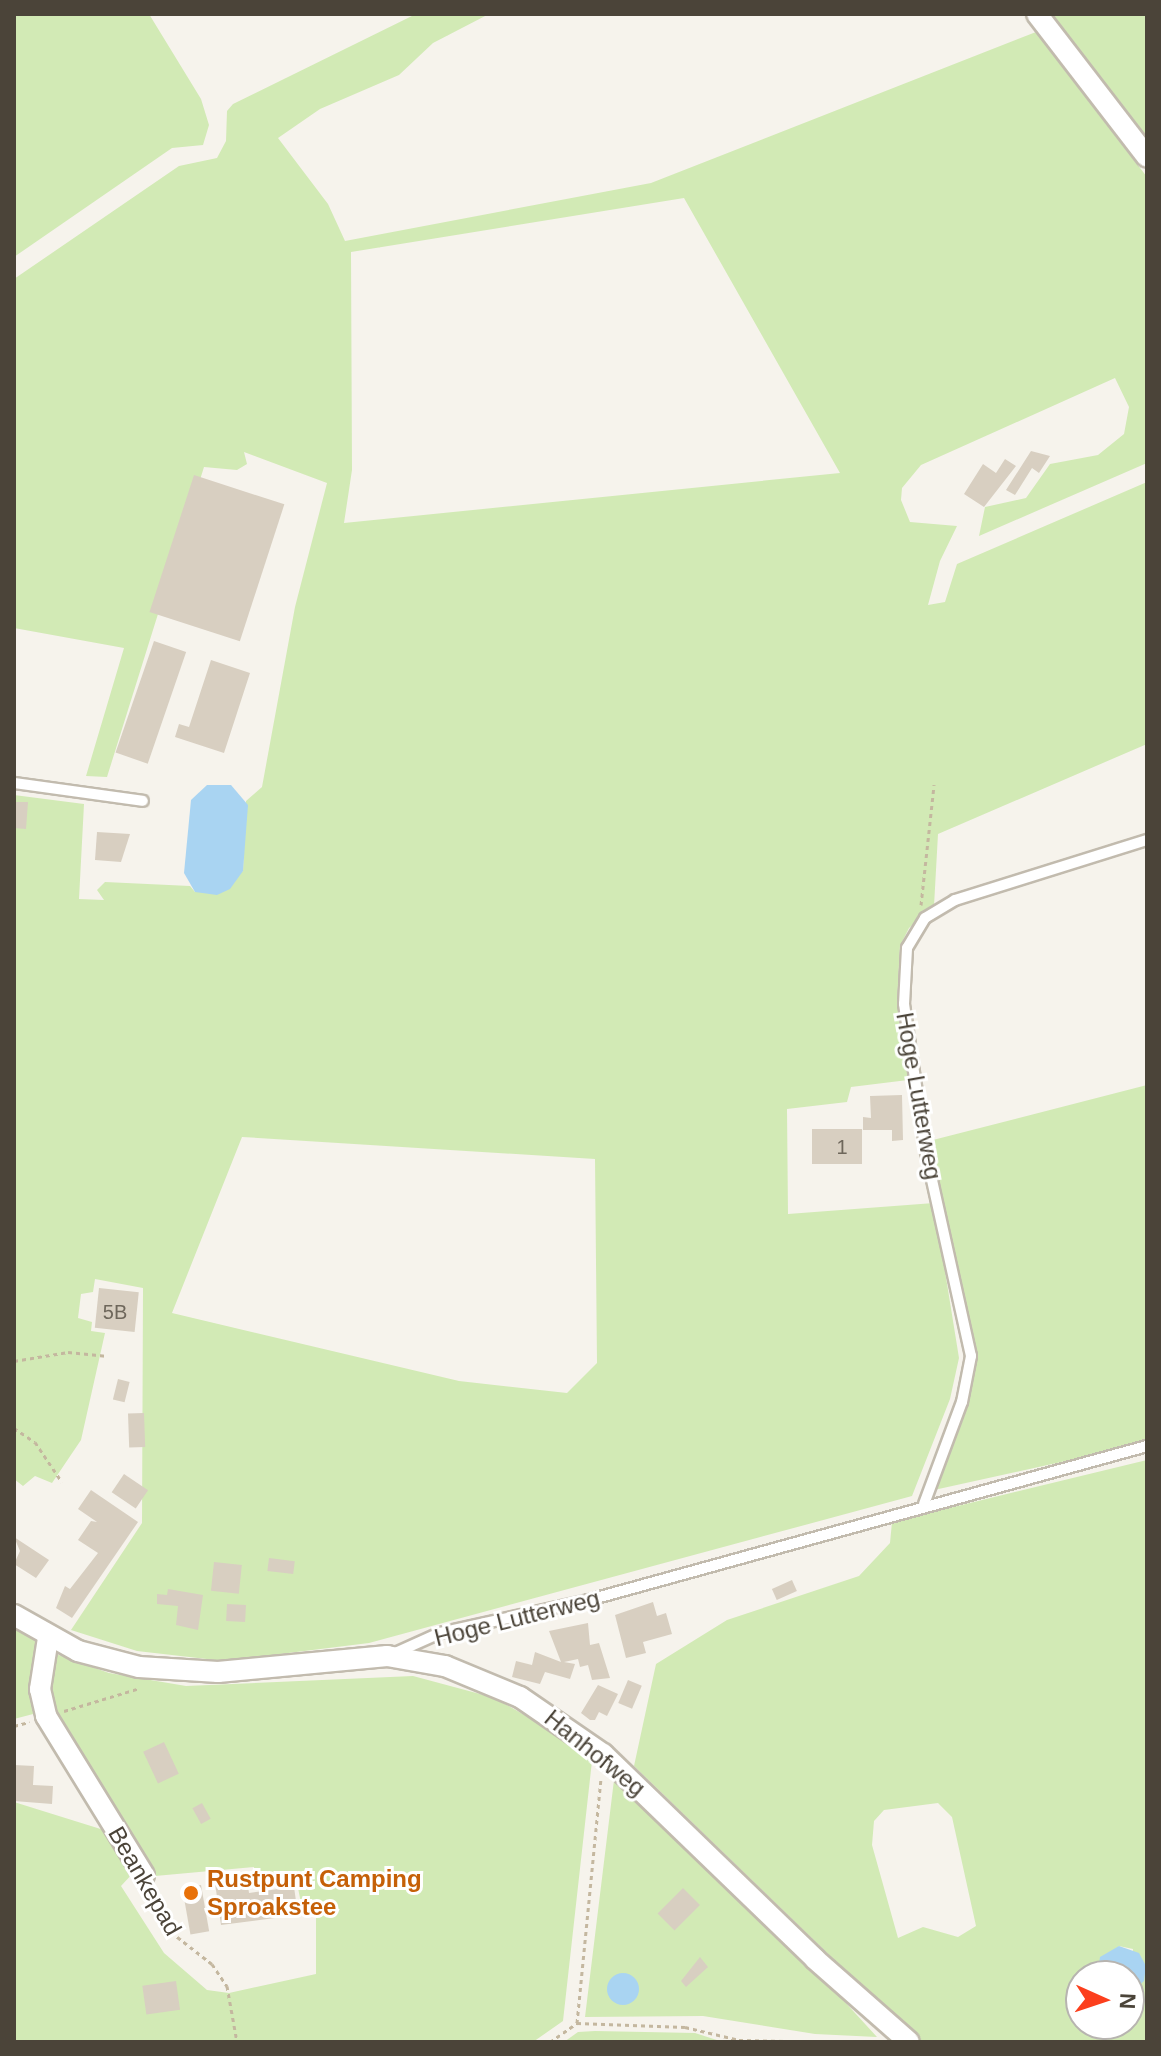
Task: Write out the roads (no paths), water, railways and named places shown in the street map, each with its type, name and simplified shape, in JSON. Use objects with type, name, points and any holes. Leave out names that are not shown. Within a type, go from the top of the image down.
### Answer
[{"type":"street","points":[[1037,14],[1147,157]]},
{"type":"street","name":"Hanhofweg","points":[[14,1615],[48,1638],[109,1660],[179,1672],[387,1656],[445,1666],[498,1687],[558,1719],[603,1754],[815,1959],[909,2042]]},
{"type":"street","name":"Beankepad","points":[[48,1638],[40,1689],[46,1716],[144,1875]]},
{"type":"lane","points":[[14,783],[143,801]]},
{"type":"lane","name":"Hoge Lutterweg","points":[[924,1504],[962,1402],[971,1356],[926,1153],[904,1004],[903,964],[918,927],[955,900],[1147,840]]},
{"type":"lane","name":"Hoge Lutterweg","points":[[387,1656],[440,1633],[589,1600],[924,1504],[1147,1446]]},
{"type":"water","points":[[207,785],[231,785],[248,805],[243,871],[230,889],[217,895],[195,892],[184,873],[191,800]]},
{"type":"water","points":[[1119,1946],[1139,1953],[1143,1960],[1100,1960]]},
{"type":"water","points":[[623,1973],[634,1978],[639,1989],[634,2000],[623,2005],[612,2000],[607,1989],[612,1978]]},
{"type":"place","name":"Rustpunt Camping Sproakstee","points":[[191,1893]]}]
